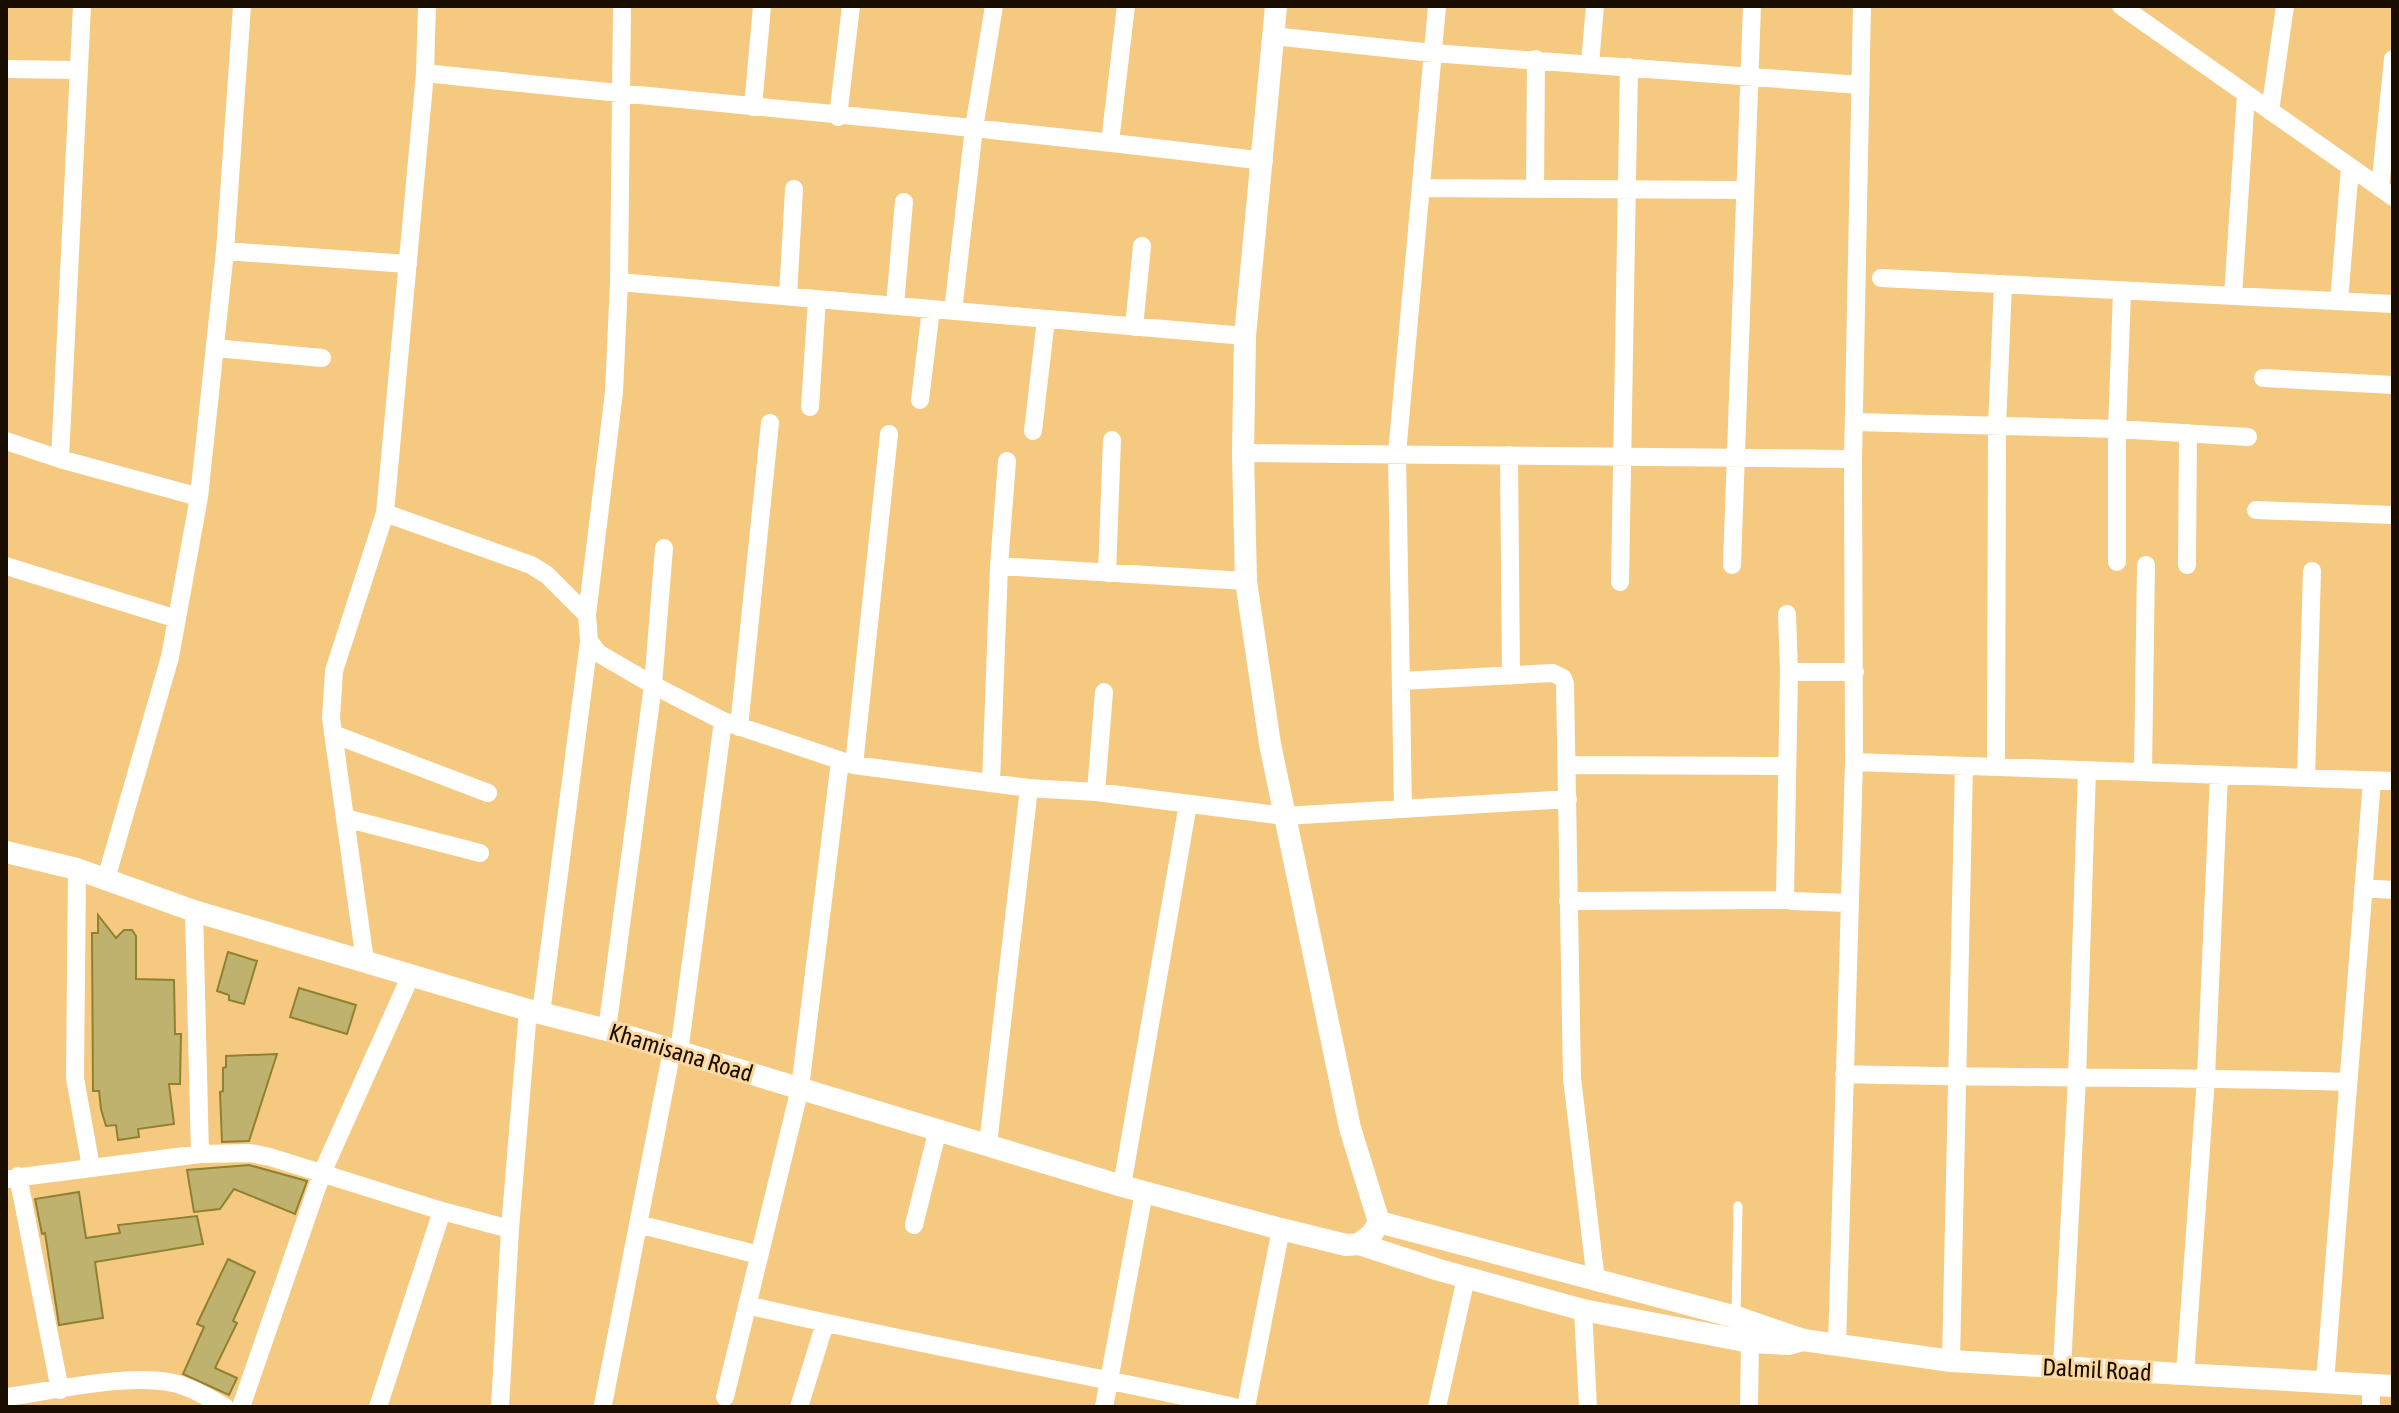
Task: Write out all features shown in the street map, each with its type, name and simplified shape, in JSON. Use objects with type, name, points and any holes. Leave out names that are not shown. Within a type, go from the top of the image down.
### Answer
[{"type":"street","points":[[60,459],[82,6]]},
{"type":"street","points":[[106,879],[170,657],[199,497],[225,251],[242,6]]},
{"type":"street","points":[[365,961],[331,705],[334,671],[385,513],[425,73],[427,6]]},
{"type":"street","points":[[500,1407],[510,1229],[534,1012],[589,641],[587,615],[612,423],[619,282],[622,6]]},
{"type":"street","points":[[753,107],[762,6]]},
{"type":"street","points":[[838,117],[851,6]]},
{"type":"street","points":[[953,311],[974,128],[994,6]]},
{"type":"street","points":[[1110,142],[1126,6]]},
{"type":"street","points":[[1276,6],[1264,161],[1245,336],[1243,453],[1246,581],[1270,744],[1350,1128],[1379,1222],[1372,1234],[1359,1244]]},
{"type":"street","points":[[1403,809],[1397,454],[1437,6]]},
{"type":"street","points":[[1590,63],[1595,6]]},
{"type":"street","points":[[1732,565],[1752,6]]},
{"type":"street","points":[[1837,1345],[1854,762],[1853,459],[1862,6]]},
{"type":"street","points":[[2121,6],[2387,193]]},
{"type":"street","points":[[2270,111],[2285,6]]},
{"type":"street","points":[[1273,36],[1433,53],[1860,85]]},
{"type":"street","points":[[1535,189],[1536,59]]},
{"type":"street","points":[[2387,193],[2393,59]]},
{"type":"street","points":[[1620,582],[1629,67]]},
{"type":"street","points":[[6,69],[78,70]]},
{"type":"street","points":[[425,73],[1110,142],[1264,161]]},
{"type":"street","points":[[2233,296],[2246,94]]},
{"type":"street","points":[[2339,301],[2350,167]]},
{"type":"street","points":[[1423,188],[1745,190]]},
{"type":"street","points":[[788,296],[794,189]]},
{"type":"street","points":[[895,305],[904,202]]},
{"type":"street","points":[[1134,327],[1142,246]]},
{"type":"street","points":[[225,251],[408,264]]},
{"type":"street","points":[[1881,278],[2393,304]]},
{"type":"street","points":[[619,282],[1245,336]]},
{"type":"street","points":[[1996,767],[1997,426],[2003,284]]},
{"type":"street","points":[[2117,562],[2117,429],[2122,291]]},
{"type":"street","points":[[810,407],[817,299]]},
{"type":"street","points":[[920,400],[931,309]]},
{"type":"street","points":[[1033,431],[1046,319]]},
{"type":"street","points":[[215,348],[322,358]]},
{"type":"street","points":[[2263,378],[2393,385]]},
{"type":"street","points":[[1854,422],[2117,429],[2248,437]]},
{"type":"street","points":[[603,1405],[676,1051],[731,724],[770,423]]},
{"type":"street","points":[[2187,565],[2188,433]]},
{"type":"street","points":[[725,1397],[800,1088],[847,763],[889,434]]},
{"type":"street","points":[[1107,573],[1112,440]]},
{"type":"street","points":[[6,441],[199,497]]},
{"type":"street","points":[[1243,453],[1853,459]]},
{"type":"street","points":[[1509,455],[1511,676]]},
{"type":"street","points":[[991,782],[999,566],[1007,461]]},
{"type":"street","points":[[2256,510],[2393,515]]},
{"type":"street","points":[[385,513],[531,565],[547,575],[587,615]]},
{"type":"street","points":[[607,1030],[653,685],[664,548]]},
{"type":"street","points":[[2143,772],[2146,565]]},
{"type":"street","points":[[6,566],[177,619]]},
{"type":"street","points":[[999,566],[1246,581]]},
{"type":"street","points":[[2306,778],[2312,571]]},
{"type":"street","points":[[1787,614],[1789,672],[1785,896],[1788,900]]},
{"type":"street","points":[[589,641],[598,653],[731,724],[847,763],[1029,788],[1096,792],[1285,816],[1568,799]]},
{"type":"street","points":[[1789,672],[1855,672]]},
{"type":"street","points":[[1401,681],[1553,673],[1563,678],[1572,1078],[1596,1281]]},
{"type":"street","points":[[1096,792],[1104,692]]},
{"type":"street","points":[[333,734],[488,793]]},
{"type":"street","points":[[1854,762],[2393,781]]},
{"type":"street","points":[[1567,765],[1787,766]]},
{"type":"street","points":[[1951,1361],[1964,766]]},
{"type":"street","points":[[2062,1368],[2077,1078],[2087,770]]},
{"type":"street","points":[[2185,1374],[2206,1077],[2219,775]]},
{"type":"street","points":[[2325,1382],[2372,780]]},
{"type":"street","points":[[988,1144],[1029,788]]},
{"type":"street","points":[[1122,1186],[1188,804]]},
{"type":"street","points":[[345,818],[480,853]]},
{"type":"street","name":"Khamisana Road","points":[[6,852],[77,869],[194,911],[534,1012],[607,1030],[1144,1192],[1346,1245],[1359,1244],[1583,1310],[1750,1342],[1789,1344],[1803,1340]]},
{"type":"street","points":[[77,869],[75,1078],[91,1167]]},
{"type":"street","points":[[2363,888],[2393,890]]},
{"type":"street","points":[[1568,901],[1788,900],[1849,903]]},
{"type":"street","points":[[194,911],[200,1154]]},
{"type":"street","points":[[241,1407],[322,1173],[411,975]]},
{"type":"street","points":[[1844,1074],[2206,1077],[2348,1082]]},
{"type":"street","points":[[914,1225],[938,1129]]},
{"type":"street","points":[[60,1390],[12,1177],[200,1154],[250,1153],[510,1229]]},
{"type":"street","points":[[1104,1407],[1144,1192]]},
{"type":"street","points":[[378,1407],[442,1211]]},
{"type":"street","points":[[1379,1222],[1736,1317],[1803,1340]]},
{"type":"street","points":[[638,1224],[759,1255]]},
{"type":"street","points":[[1246,1407],[1281,1229]]},
{"type":"street","points":[[1437,1407],[1466,1278]]},
{"type":"street","points":[[747,1305],[1234,1407]]},
{"type":"street","points":[[1583,1310],[1588,1407]]},
{"type":"street","points":[[799,1407],[825,1323]]},
{"type":"street","name":"Dalmil Road","points":[[1803,1340],[1951,1361],[2325,1382],[2378,1392]]},
{"type":"street","points":[[1749,1407],[1750,1342]]},
{"type":"street","points":[[6,1397],[121,1380],[161,1381],[185,1386],[225,1407]]},
{"type":"lane","points":[[1736,1317],[1738,1206]]},
{"type":"building","points":[[98,915],[116,938],[124,930],[132,930],[136,936],[136,979],[174,980],[175,1034],[181,1034],[180,1084],[169,1084],[174,1124],[138,1129],[139,1137],[118,1140],[116,1125],[106,1126],[99,1091],[93,1091],[92,933],[98,933]]},
{"type":"building","points":[[228,952],[257,961],[244,1004],[229,1000],[229,995],[217,991]]},
{"type":"building","points":[[299,988],[356,1005],[347,1034],[290,1017]]},
{"type":"building","points":[[277,1054],[249,1141],[222,1142],[220,1092],[223,1091],[226,1056]]},
{"type":"building","points":[[249,1165],[307,1181],[295,1214],[234,1189],[220,1209],[194,1212],[187,1170]]},
{"type":"building","points":[[79,1192],[86,1238],[120,1233],[118,1225],[197,1216],[203,1244],[95,1262],[103,1318],[59,1325],[45,1233],[42,1234],[35,1199]]},
{"type":"building","points":[[228,1259],[255,1272],[233,1321],[237,1323],[215,1368],[237,1378],[229,1395],[183,1374],[204,1327],[197,1324]]}]
